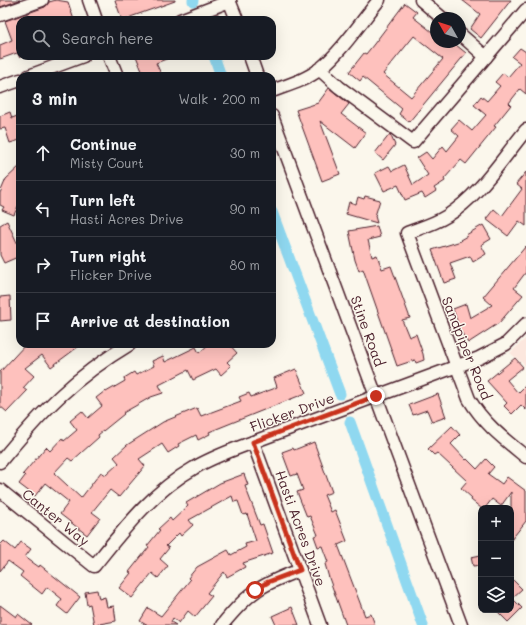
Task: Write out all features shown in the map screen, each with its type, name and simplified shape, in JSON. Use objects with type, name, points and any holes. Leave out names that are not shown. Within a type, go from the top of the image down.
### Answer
[{"type":"street","points":[[0,15],[42,0]]},
{"type":"street","points":[[89,0],[95,16]]},
{"type":"street","points":[[276,89],[305,78],[319,69],[330,59],[379,0]]},
{"type":"street","points":[[421,0],[435,12]]},
{"type":"street","points":[[190,16],[229,1],[235,16]]},
{"type":"street","points":[[319,69],[339,87],[413,142],[526,10]]},
{"type":"street","points":[[466,39],[486,57]]},
{"type":"street","points":[[41,72],[72,60]]},
{"type":"street","points":[[111,60],[116,72]]},
{"type":"street","points":[[251,60],[256,72]]},
{"type":"street","points":[[0,87],[16,81]]},
{"type":"street","name":"Stine Road","points":[[276,127],[461,625]]},
{"type":"street","name":"Sandpiper Road","points":[[526,130],[459,208],[445,217],[406,233],[469,399],[478,414],[489,426],[526,457]]},
{"type":"street","name":"Flicker Drive","points":[[94,566],[137,514],[173,481],[216,456],[490,354],[506,344],[526,324]]},
{"type":"street","points":[[0,462],[34,420],[52,402],[92,369],[124,348]]},
{"type":"street","name":"Hasti Acres Drive","points":[[253,442],[320,625]]},
{"type":"street","name":"Canter Way","points":[[0,490],[94,566]]},
{"type":"street","points":[[222,625],[242,601],[255,590],[268,582],[300,570]]},
{"type":"shaded area","points":[[526,338],[526,366],[510,353]]},
{"type":"building","points":[[0,0],[20,0],[0,7]]},
{"type":"building","points":[[56,0],[68,2],[73,16],[19,16],[45,7],[49,2]]},
{"type":"building","points":[[115,0],[175,0],[133,16],[121,16]]},
{"type":"building","points":[[462,0],[511,0],[481,38],[470,29],[480,14]]},
{"type":"building","points":[[405,3],[417,12],[413,17],[430,30],[430,48],[460,48],[466,53],[409,122],[399,114],[402,109],[363,77],[360,81],[349,72],[364,53],[366,54]],"holes":[[[414,36],[443,59],[411,97],[383,74]]]},
{"type":"building","points":[[16,17],[16,53],[0,59],[0,45],[12,40],[5,21]]},
{"type":"building","points":[[520,48],[526,52],[526,94],[520,89],[509,103],[511,105],[494,126],[496,127],[466,164],[461,160],[444,179],[445,181],[434,188],[436,191],[425,198],[422,193],[405,200],[398,185],[384,191],[375,173],[389,166],[392,171],[404,165],[413,185],[428,175],[417,158],[426,152],[432,159],[443,146],[447,151],[459,136],[451,129],[459,120],[472,131],[486,115],[474,105],[481,96],[487,101],[500,86],[495,82],[503,73],[508,77],[520,63],[512,57]]},
{"type":"building","points":[[138,60],[164,60],[156,63],[160,72],[142,72]]},
{"type":"building","points":[[329,88],[349,104],[341,114],[366,133],[355,148],[320,121],[340,174],[322,181],[296,110],[318,103]]},
{"type":"building","points":[[10,112],[12,118],[16,116],[16,141],[10,143],[5,128],[0,129],[0,116]]},
{"type":"building","points":[[390,134],[395,145],[383,160],[375,153]]},
{"type":"building","points":[[16,170],[16,210],[14,215],[2,210],[4,207],[0,205],[0,193],[6,179]]},
{"type":"building","points":[[526,172],[526,226],[519,221],[508,236],[486,219],[494,209],[502,216],[522,189],[516,184]]},
{"type":"building","points":[[365,196],[380,200],[375,216],[377,223],[346,214],[349,202],[356,204],[358,197],[364,199]]},
{"type":"building","points":[[7,221],[16,240],[16,258],[4,263],[0,255],[0,225]]},
{"type":"building","points":[[483,225],[491,239],[481,245],[486,254],[473,262],[470,256],[450,263],[456,279],[444,283],[432,250],[461,241],[460,240],[467,236],[466,235]]},
{"type":"building","points":[[377,226],[380,237],[368,240],[372,257],[377,255],[382,269],[391,266],[410,318],[402,320],[409,337],[416,334],[423,354],[424,360],[416,363],[415,360],[397,366],[363,269],[359,271],[355,260],[349,231]]},
{"type":"building","points":[[526,246],[526,272],[514,288],[523,295],[499,323],[468,343],[460,330],[453,309],[466,304],[470,318],[492,305],[483,297]]},
{"type":"building","points":[[10,296],[11,320],[0,321],[0,297]]},
{"type":"building","points":[[22,348],[77,348],[51,367],[42,355],[25,368],[34,376],[23,388],[27,391],[7,412],[0,406],[0,372]]},
{"type":"building","points":[[194,348],[196,348],[199,353],[205,348],[233,348],[237,353],[227,362],[231,366],[221,375],[216,369],[193,380],[188,370],[159,385],[163,393],[151,397],[123,413],[124,414],[98,435],[99,437],[72,461],[68,458],[54,473],[81,498],[101,472],[106,475],[119,463],[114,457],[127,445],[163,422],[197,408],[201,416],[241,401],[239,397],[249,393],[251,397],[273,389],[277,387],[274,378],[296,369],[306,393],[209,432],[210,434],[198,440],[196,435],[178,444],[179,446],[168,453],[162,444],[139,459],[145,466],[119,497],[110,490],[92,512],[100,518],[87,535],[60,514],[69,502],[45,483],[35,496],[19,484],[25,476],[23,474],[46,447],[50,451],[62,438],[64,441],[77,430],[70,421],[82,411],[88,418],[102,406],[96,398],[105,391],[106,392],[125,381],[124,378],[134,372],[136,375],[154,366],[152,361],[163,356],[165,362]]},
{"type":"building","points":[[515,358],[523,367],[507,380],[518,393],[526,385],[526,410],[521,405],[512,414],[504,406],[507,403],[487,381]]},
{"type":"building","points":[[438,394],[446,417],[432,422],[427,410],[413,415],[409,405]]},
{"type":"building","points":[[452,426],[460,435],[451,444],[466,460],[467,459],[477,469],[486,459],[494,467],[488,474],[502,484],[507,477],[526,491],[526,521],[514,536],[514,505],[511,505],[511,492],[502,505],[492,499],[487,505],[478,506],[461,488],[467,481],[437,453],[434,455],[428,449]]},
{"type":"building","points":[[314,442],[332,492],[324,495],[331,512],[335,510],[347,541],[338,545],[365,616],[371,614],[375,625],[346,625],[325,564],[328,562],[322,546],[318,547],[314,536],[318,535],[310,516],[307,517],[297,492],[303,490],[297,474],[291,476],[282,452],[293,448],[294,450]]},
{"type":"building","points":[[244,474],[248,485],[245,486],[260,525],[263,524],[273,553],[243,563],[245,567],[227,577],[224,572],[207,593],[212,596],[195,617],[188,611],[179,623],[173,618],[171,622],[176,625],[146,625],[140,621],[148,608],[161,616],[190,580],[188,578],[197,567],[228,550],[231,555],[246,547],[245,544],[256,541],[247,514],[243,515],[238,501],[234,502],[232,496],[189,520],[193,525],[181,536],[179,533],[166,546],[169,548],[160,559],[168,566],[158,578],[152,573],[132,598],[119,588],[131,573],[129,572],[149,547],[147,546],[160,530],[158,529],[170,518],[172,521],[188,506],[186,503],[220,483]]},
{"type":"building","points":[[4,541],[15,550],[21,542],[31,549],[25,557],[39,567],[40,565],[80,597],[67,614],[57,606],[62,599],[47,587],[42,594],[20,576],[23,572],[8,561],[0,571],[0,545]]},
{"type":"building","points":[[478,556],[478,565],[473,566],[471,557]]},
{"type":"building","points":[[514,581],[522,589],[514,596]]},
{"type":"building","points":[[97,590],[99,599],[105,597],[107,607],[114,606],[116,621],[94,625],[90,604],[87,605],[85,592]]},
{"type":"building","points":[[514,600],[522,608],[508,622],[499,613],[514,613]]},
{"type":"building","points":[[0,605],[16,617],[18,614],[32,625],[0,625]]},
{"type":"building","points":[[292,607],[299,625],[276,625],[272,616]]},
{"type":"waterway","points":[[215,60],[220,72]]},
{"type":"waterway","points":[[276,223],[340,394]]},
{"type":"waterway","points":[[350,422],[423,625]]},
{"type":"route","points":[[255,590],[268,582],[300,570],[253,442],[376,396]]}]
